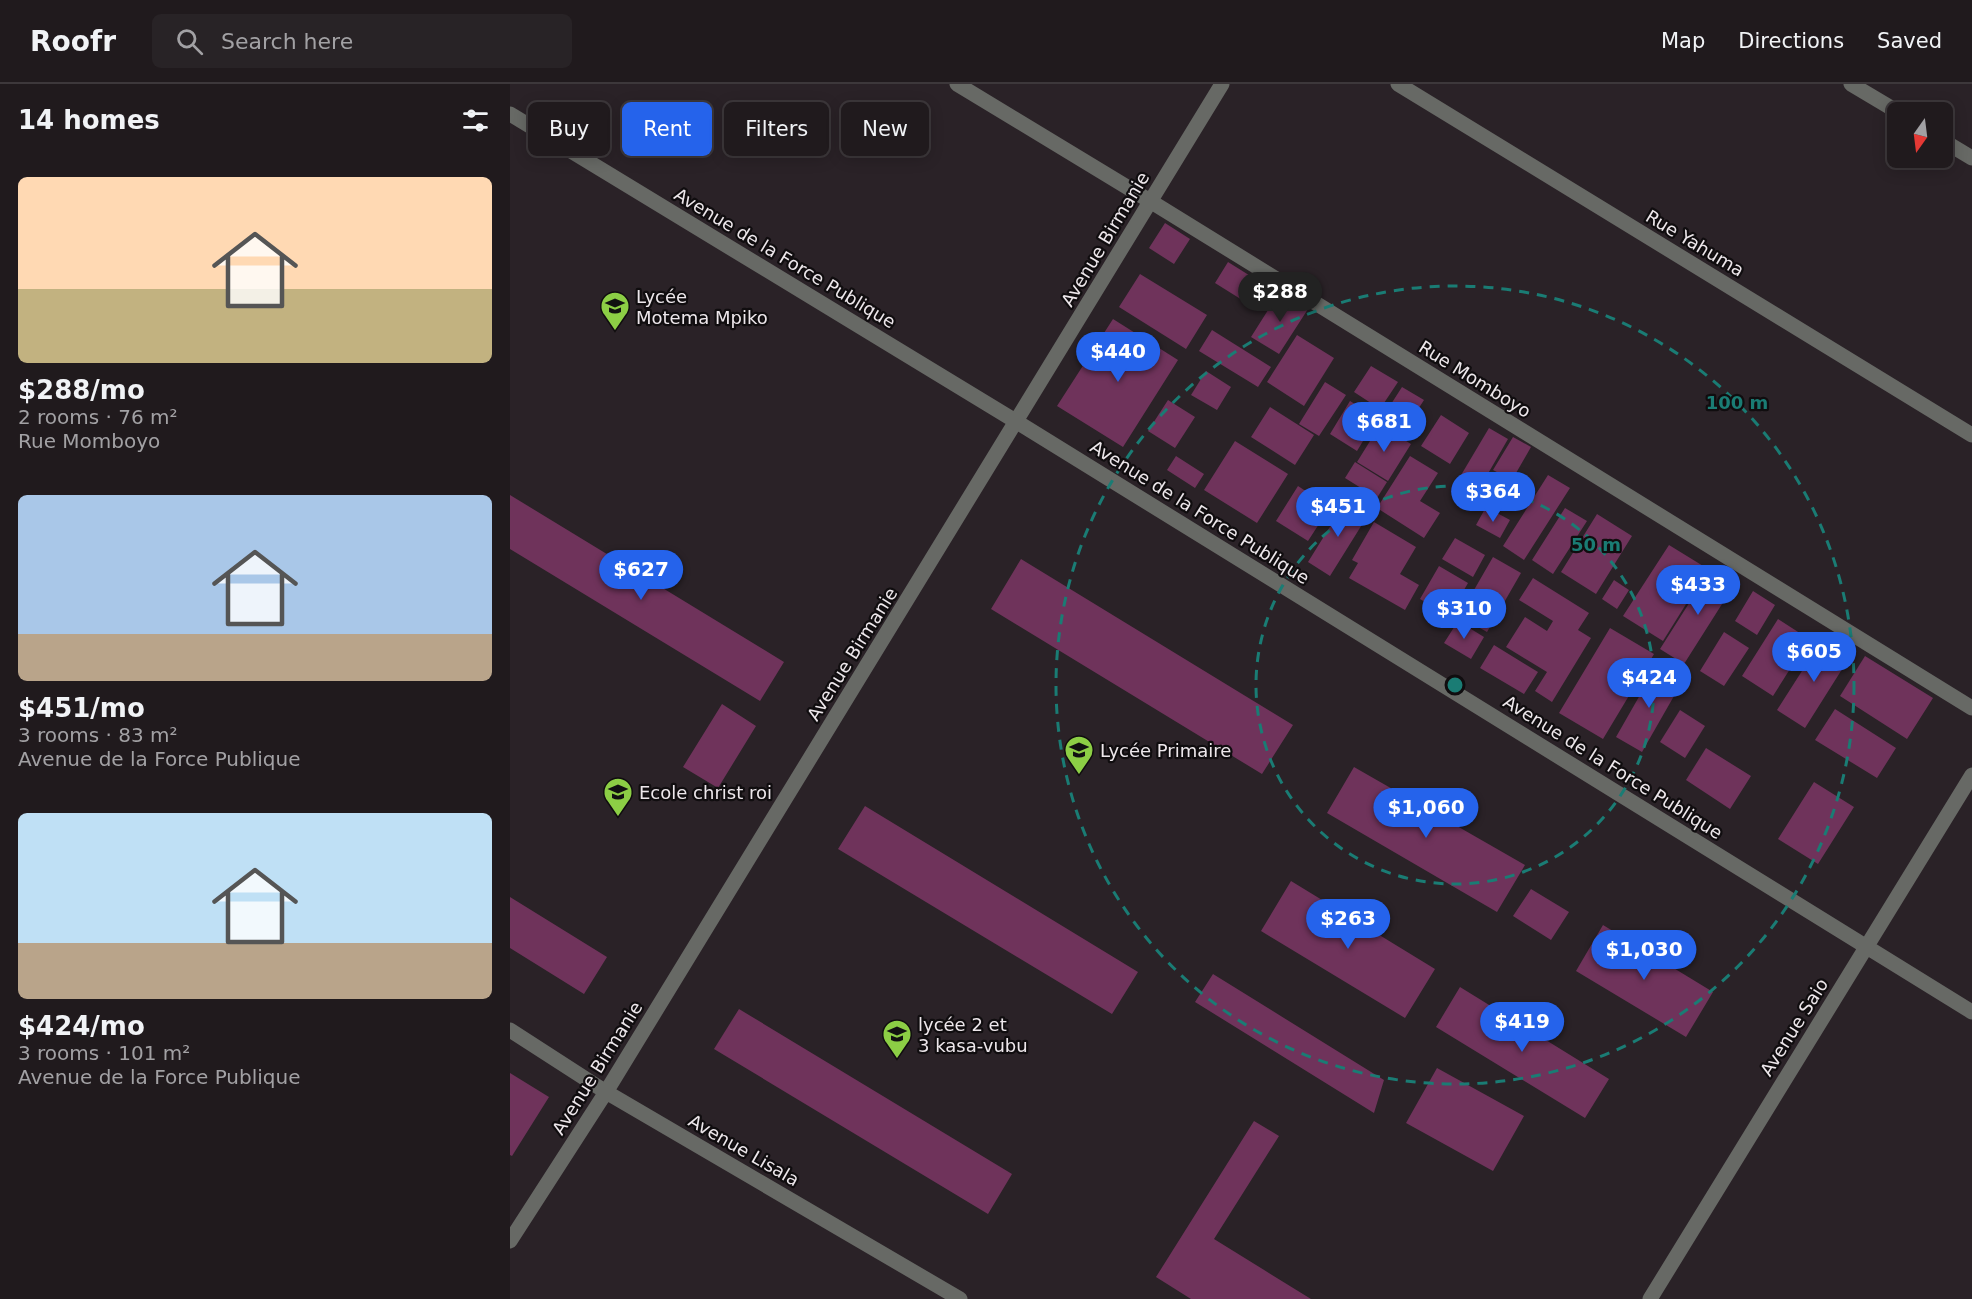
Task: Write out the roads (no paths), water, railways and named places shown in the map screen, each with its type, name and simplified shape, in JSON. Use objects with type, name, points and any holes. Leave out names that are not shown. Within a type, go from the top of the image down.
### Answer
[{"type":"street","name":"Rue Momboyo","points":[[957,84],[1972,708]]},
{"type":"street","name":"Avenue Birmanie","points":[[510,1241],[606,1092],[1222,84]]},
{"type":"street","name":"Rue Yahuma","points":[[1398,84],[1972,435]]},
{"type":"street","points":[[1851,84],[1887,105]]},
{"type":"street","name":"Avenue de la Force Publique","points":[[510,114],[1017,422],[1972,1012]]},
{"type":"street","points":[[1953,147],[1972,158]]},
{"type":"street","name":"Avenue Saio","points":[[1650,1299],[1972,775]]},
{"type":"street","name":"Avenue Lisala","points":[[510,1030],[606,1092],[960,1299]]},
{"type":"place","name":"Lycée Motema Mpiko","points":[[615,332]]},
{"type":"place","name":"Lycée Primaire","points":[[1079,776]]},
{"type":"place","name":"Ecole christ roi","points":[[618,818]]},
{"type":"place","name":"lycée 2 et 3 kasa-vubu","points":[[897,1060]]}]
